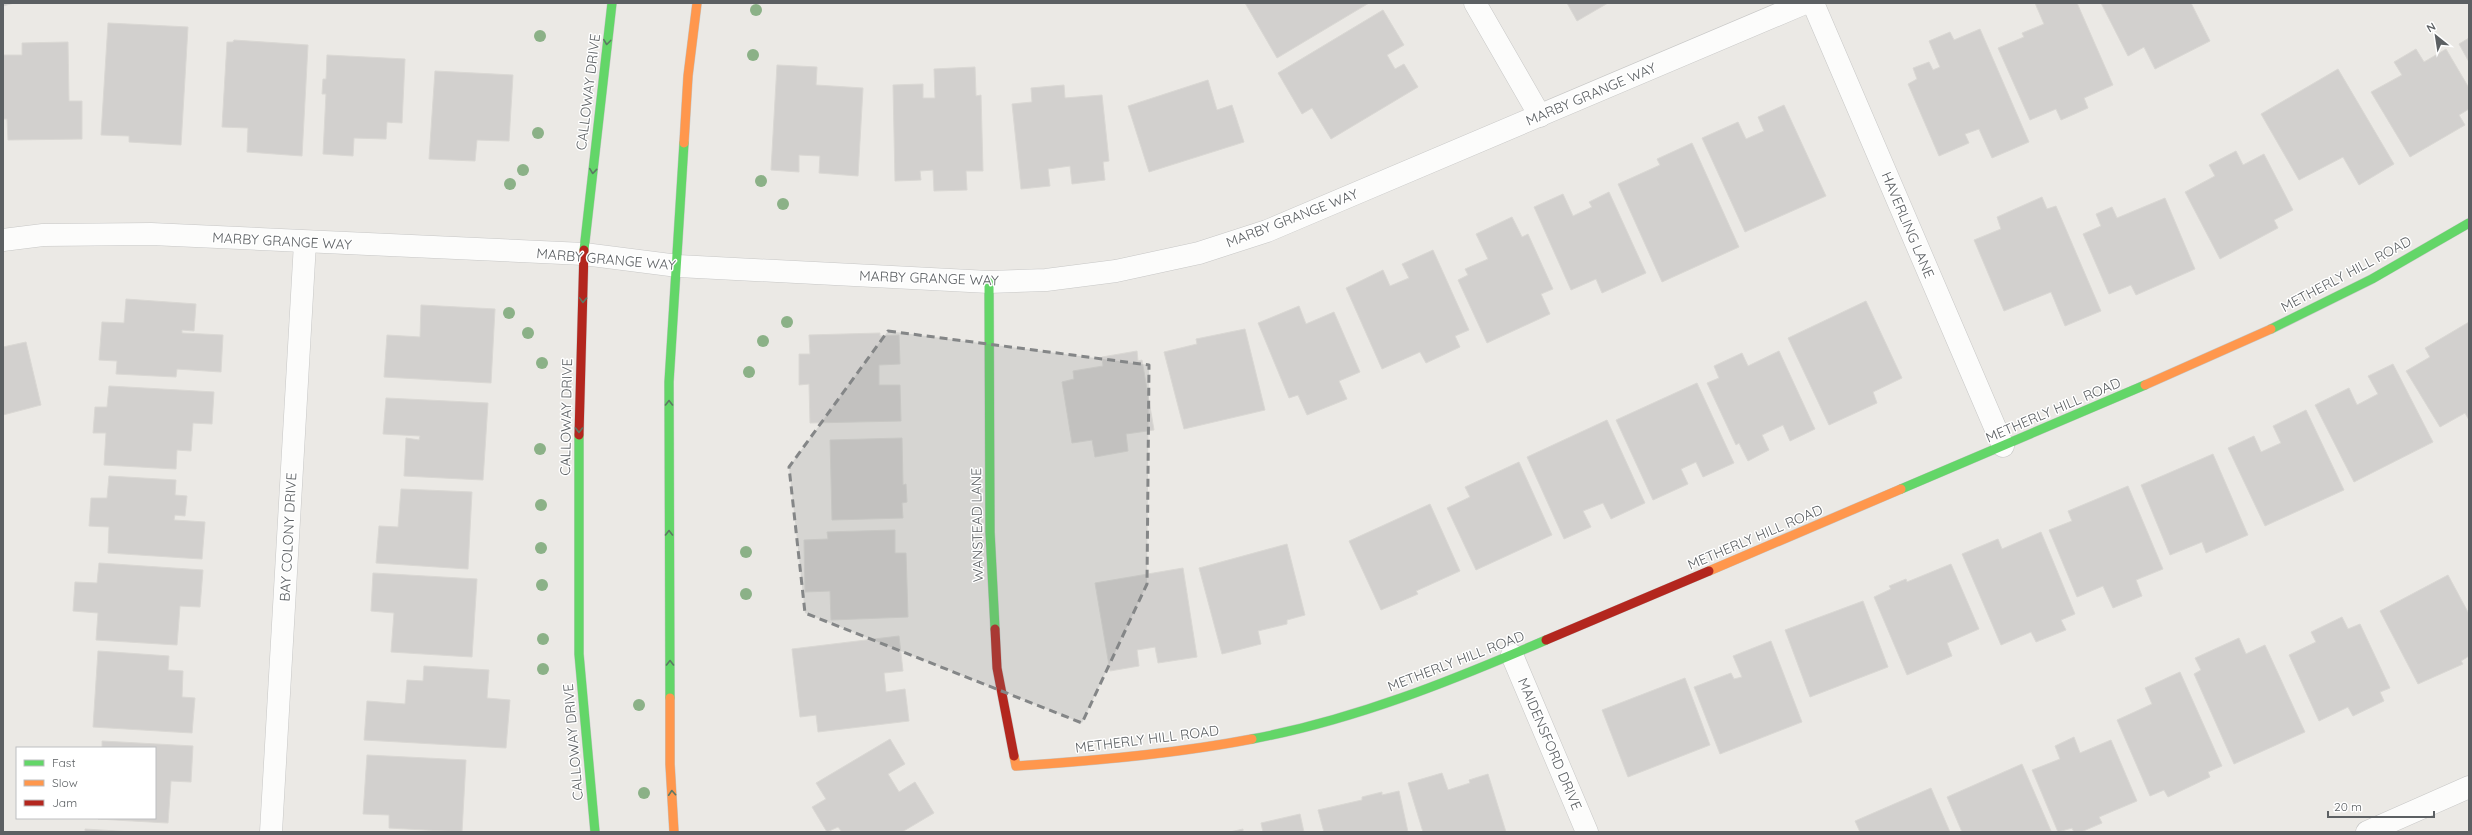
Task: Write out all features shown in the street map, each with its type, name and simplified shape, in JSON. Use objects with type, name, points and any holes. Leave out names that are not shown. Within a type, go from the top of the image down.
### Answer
[{"type":"street","name":"CALLOWAY DRIVE","points":[[595,832],[579,654],[579,424],[584,254],[612,3]]},
{"type":"street","points":[[674,832],[670,756],[669,382],[678,266],[688,76],[697,3]]},
{"type":"street","points":[[1475,3],[1540,116]]},
{"type":"street","name":"MARBY GRANGE WAY","points":[[3,240],[43,235],[151,234],[305,243],[584,254],[678,266],[989,282],[1046,280],[1116,271],[1199,253],[1267,231],[1805,3]]},
{"type":"street","name":"HAVERLING LANE","points":[[1813,3],[2003,446]]},
{"type":"street","name":"METHERLY HILL ROAD","points":[[1016,766],[1098,762],[1172,753],[1261,737],[1340,718],[1419,692],[1512,655],[2233,348],[2372,279],[2469,223]]},
{"type":"street","name":"BAY COLONY DRIVE","points":[[271,832],[305,243]]},
{"type":"street","name":"WANSTEAD LANE","points":[[989,282],[990,532],[997,668],[1016,766]]},
{"type":"street","name":"MAIDENSFORD DRIVE","points":[[1512,655],[1587,832]]},
{"type":"street","points":[[2367,832],[2469,787]]},
{"type":"highlighted area","points":[[888,331],[1149,365],[1147,584],[1082,723],[805,613],[789,467]]},
{"type":"building","points":[[3,3],[14,3],[3,6]]},
{"type":"building","points":[[1245,3],[1369,3],[1277,58]]},
{"type":"building","points":[[1567,3],[1608,3],[1577,21]]},
{"type":"building","points":[[2035,3],[2077,3],[2113,85],[2084,98],[2088,108],[2061,120],[2056,109],[2030,120],[1998,48],[2024,37],[2022,33],[2044,24]]},
{"type":"building","points":[[2101,3],[2191,3],[2210,41],[2155,69],[2144,47],[2128,56]]},
{"type":"building","points":[[1383,10],[1404,45],[1387,55],[1395,69],[1404,64],[1418,87],[1331,139],[1312,108],[1302,114],[1278,73]]},
{"type":"building","points":[[108,23],[188,27],[181,145],[129,142],[129,136],[101,135]]},
{"type":"building","points":[[1980,29],[2029,142],[1992,158],[1979,129],[1965,134],[1969,143],[1939,156],[1908,84],[1917,79],[1913,68],[1929,62],[1933,70],[1940,67],[1929,41],[1950,32],[1954,40]]},
{"type":"building","points":[[2469,38],[2469,62],[2459,44]]},
{"type":"building","points":[[234,40],[308,45],[302,156],[247,152],[248,128],[222,127],[227,42],[233,42]]},
{"type":"building","points":[[68,42],[69,101],[82,101],[82,139],[8,140],[7,119],[3,119],[3,55],[22,55],[22,43]]},
{"type":"building","points":[[2416,49],[2424,62],[2446,49],[2469,88],[2469,109],[2459,115],[2465,125],[2410,157],[2371,92],[2402,75],[2394,62]]},
{"type":"building","points":[[327,55],[405,59],[402,123],[387,122],[386,139],[354,138],[353,156],[323,154],[326,94],[322,94],[323,79],[326,79]]},
{"type":"building","points":[[777,65],[817,67],[816,85],[863,88],[858,176],[819,173],[820,156],[799,155],[799,172],[771,170]]},
{"type":"building","points":[[975,67],[976,96],[981,95],[983,171],[966,171],[967,190],[934,191],[933,170],[920,171],[921,180],[895,181],[893,85],[923,84],[923,98],[935,98],[934,69]]},
{"type":"building","points":[[2338,69],[2394,164],[2359,185],[2343,157],[2299,180],[2261,114]]},
{"type":"building","points":[[435,71],[513,75],[509,141],[477,140],[475,161],[429,159]]},
{"type":"building","points":[[1208,80],[1217,110],[1232,105],[1244,142],[1149,172],[1128,106]]},
{"type":"building","points":[[1064,85],[1065,98],[1102,95],[1109,161],[1103,162],[1105,180],[1072,184],[1070,166],[1048,169],[1050,186],[1021,189],[1012,104],[1032,102],[1031,88]]},
{"type":"building","points":[[1784,105],[1826,196],[1745,232],[1702,138],[1738,122],[1746,139],[1764,131],[1758,117]]},
{"type":"building","points":[[1692,143],[1739,247],[1662,282],[1618,184],[1660,165],[1657,159]]},
{"type":"building","points":[[2236,151],[2243,165],[2264,154],[2293,210],[2274,220],[2278,228],[2220,259],[2185,192],[2215,176],[2209,165]]},
{"type":"building","points":[[1609,192],[1646,273],[1602,293],[1596,279],[1571,290],[1534,207],[1563,194],[1573,216],[1592,207],[1589,202]]},
{"type":"building","points":[[2042,197],[2047,209],[2056,206],[2101,311],[2065,326],[2051,292],[2004,311],[1974,240],[2001,229],[1997,217]]},
{"type":"building","points":[[2165,198],[2195,269],[2136,295],[2131,285],[2109,294],[2083,234],[2101,226],[2096,214],[2112,207],[2117,218]]},
{"type":"building","points":[[1512,217],[1522,237],[1528,234],[1553,289],[1541,294],[1550,314],[1487,343],[1458,280],[1468,275],[1465,269],[1488,259],[1476,234]]},
{"type":"building","points":[[1433,250],[1469,330],[1455,336],[1460,347],[1426,363],[1420,352],[1382,369],[1346,288],[1383,270],[1390,286],[1409,278],[1402,264]]},
{"type":"building","points":[[126,299],[196,304],[194,331],[182,330],[182,333],[223,335],[221,372],[177,369],[176,377],[116,374],[117,361],[99,360],[102,322],[124,323]]},
{"type":"building","points":[[1866,301],[1902,378],[1873,392],[1877,403],[1829,425],[1788,338]]},
{"type":"building","points":[[421,305],[495,309],[491,383],[384,377],[387,335],[420,337]]},
{"type":"building","points":[[1299,306],[1306,324],[1334,312],[1360,372],[1339,381],[1347,399],[1307,415],[1298,395],[1289,398],[1258,323]]},
{"type":"building","points":[[2469,322],[2469,420],[2465,413],[2440,427],[2406,371],[2430,357],[2425,348]]},
{"type":"building","points":[[1245,329],[1265,410],[1184,429],[1164,352],[1197,344],[1196,339]]},
{"type":"building","points":[[880,333],[880,336],[899,335],[900,364],[879,365],[879,385],[900,385],[901,421],[810,423],[809,384],[799,385],[799,354],[810,354],[809,335]]},
{"type":"building","points":[[26,342],[41,405],[3,415],[3,347]]},
{"type":"building","points":[[1137,351],[1138,361],[1142,360],[1154,430],[1126,434],[1128,451],[1095,457],[1092,440],[1072,443],[1062,382],[1074,379],[1073,371],[1103,366],[1102,357]]},
{"type":"building","points":[[1779,351],[1815,429],[1790,441],[1783,425],[1762,435],[1769,450],[1748,461],[1739,443],[1736,445],[1707,383],[1719,378],[1714,366],[1742,353],[1748,366]]},
{"type":"building","points":[[2393,364],[2433,442],[2354,482],[2315,405],[2349,388],[2357,405],[2378,394],[2368,376]]},
{"type":"building","points":[[1697,383],[1734,463],[1703,477],[1696,462],[1681,469],[1688,484],[1653,500],[1616,420]]},
{"type":"building","points":[[109,386],[214,392],[212,424],[193,423],[191,451],[177,450],[176,469],[104,465],[106,433],[93,433],[95,407],[107,407]]},
{"type":"building","points":[[386,398],[488,403],[483,480],[404,476],[406,438],[419,440],[420,436],[383,434]]},
{"type":"building","points":[[2306,410],[2344,490],[2265,526],[2228,448],[2254,436],[2261,452],[2281,443],[2273,426]]},
{"type":"building","points":[[1607,420],[1645,503],[1611,519],[1603,503],[1583,511],[1591,527],[1564,539],[1527,457]]},
{"type":"building","points":[[902,438],[903,485],[906,484],[907,502],[902,503],[903,518],[832,520],[830,440]]},
{"type":"building","points":[[2213,454],[2248,535],[2206,553],[2202,542],[2170,555],[2141,485]]},
{"type":"building","points":[[1519,462],[1552,535],[1476,570],[1447,508],[1470,497],[1465,487]]},
{"type":"building","points":[[109,476],[176,480],[175,495],[187,496],[185,516],[175,515],[174,520],[205,522],[202,559],[108,553],[109,527],[89,526],[91,498],[107,498]]},
{"type":"building","points":[[2128,486],[2163,569],[2136,580],[2142,596],[2113,608],[2103,586],[2077,597],[2049,530],[2072,521],[2068,511]]},
{"type":"building","points":[[401,489],[472,492],[468,569],[376,563],[379,526],[398,527]]},
{"type":"building","points":[[1430,504],[1460,571],[1416,591],[1418,594],[1381,610],[1349,541]]},
{"type":"building","points":[[895,530],[895,553],[906,553],[908,617],[831,620],[830,591],[805,592],[804,540],[828,539],[827,532]]},
{"type":"building","points":[[2041,532],[2075,614],[2061,620],[2066,630],[2036,642],[2031,632],[2001,645],[1962,554],[1998,539],[2002,549]]},
{"type":"building","points":[[1287,544],[1305,615],[1287,620],[1287,624],[1258,631],[1261,644],[1222,654],[1199,568]]},
{"type":"building","points":[[99,563],[203,570],[200,607],[180,606],[177,645],[96,640],[98,613],[73,611],[75,582],[97,583]]},
{"type":"building","points":[[1951,564],[1979,629],[1947,643],[1952,656],[1907,675],[1874,597],[1891,589],[1889,586],[1906,579],[1907,582]]},
{"type":"building","points":[[1183,568],[1197,657],[1158,663],[1155,647],[1137,650],[1139,666],[1110,671],[1095,583]]},
{"type":"building","points":[[373,573],[477,579],[472,657],[391,652],[394,613],[371,611]]},
{"type":"building","points":[[2448,575],[2469,614],[2469,656],[2461,661],[2463,664],[2418,684],[2380,611]]},
{"type":"building","points":[[1863,601],[1888,667],[1810,697],[1785,630]]},
{"type":"building","points":[[2342,617],[2348,629],[2360,624],[2390,688],[2380,692],[2384,701],[2353,716],[2348,707],[2319,721],[2289,655],[2316,642],[2311,632]]},
{"type":"building","points":[[899,636],[903,671],[884,673],[886,692],[905,689],[909,721],[818,732],[816,715],[800,717],[792,649]]},
{"type":"building","points":[[2239,638],[2246,654],[2265,645],[2305,732],[2234,764],[2194,674],[2201,670],[2195,658]]},
{"type":"building","points":[[1771,641],[1802,722],[1720,754],[1694,687],[1731,673],[1734,679],[1742,677],[1733,656]]},
{"type":"building","points":[[98,651],[169,656],[168,670],[183,671],[182,697],[195,698],[192,733],[93,727]]},
{"type":"building","points":[[424,666],[489,670],[487,698],[510,700],[506,748],[364,740],[367,701],[405,704],[407,680],[423,681]]},
{"type":"building","points":[[2180,672],[2222,766],[2208,772],[2210,777],[2168,797],[2164,790],[2150,796],[2117,720],[2152,704],[2145,688]]},
{"type":"building","points":[[1685,678],[1710,745],[1628,777],[1602,710]]},
{"type":"building","points":[[2074,737],[2080,753],[2111,740],[2137,801],[2099,817],[2102,823],[2081,832],[2074,832],[2072,828],[2058,832],[2032,770],[2060,759],[2055,746]]},
{"type":"building","points":[[890,739],[905,764],[888,774],[899,792],[915,782],[934,813],[902,832],[842,832],[838,827],[827,832],[812,807],[826,799],[816,783]]},
{"type":"building","points":[[102,741],[193,746],[191,782],[171,781],[168,823],[98,819],[156,819],[156,747],[102,747]]},
{"type":"building","points":[[367,755],[466,760],[462,832],[389,828],[389,815],[363,814]]},
{"type":"building","points":[[2022,764],[2051,831],[1962,832],[1947,797]]},
{"type":"building","points":[[1442,773],[1448,790],[1470,783],[1469,780],[1488,774],[1506,832],[1423,832],[1408,783]]},
{"type":"building","points":[[1931,788],[1950,832],[1860,832],[1855,821]]},
{"type":"building","points":[[1399,791],[1408,832],[1324,832],[1318,810],[1362,800],[1362,797],[1382,792],[1382,795]]},
{"type":"building","points":[[1300,814],[1304,832],[1263,832],[1261,823]]},
{"type":"building","points":[[85,829],[132,832],[85,832]]},
{"type":"building","points":[[1243,829],[1243,832],[1230,832]]},
{"type":"traffic: fast","points":[[584,250],[612,3]]},
{"type":"traffic: fast","points":[[670,698],[669,382],[684,143]]},
{"type":"traffic: fast","points":[[2271,329],[2372,279],[2469,223]]},
{"type":"traffic: fast","points":[[989,282],[990,532],[995,629]]},
{"type":"traffic: fast","points":[[1901,489],[2145,385]]},
{"type":"traffic: fast","points":[[579,435],[579,654],[595,832]]},
{"type":"traffic: fast","points":[[1252,739],[1328,721],[1402,698],[1546,640]]},
{"type":"traffic: slow","points":[[684,143],[688,76],[697,3]]},
{"type":"traffic: slow","points":[[2145,385],[2271,329]]},
{"type":"traffic: slow","points":[[1709,571],[1901,489]]},
{"type":"traffic: slow","points":[[670,698],[670,764],[674,832]]},
{"type":"traffic: slow","points":[[1014,756],[1016,766],[1046,764],[1164,753],[1252,739]]},
{"type":"traffic: jam","points":[[579,435],[584,250]]},
{"type":"traffic: jam","points":[[1546,640],[1709,571]]},
{"type":"traffic: jam","points":[[995,629],[997,668],[1014,756]]}]
